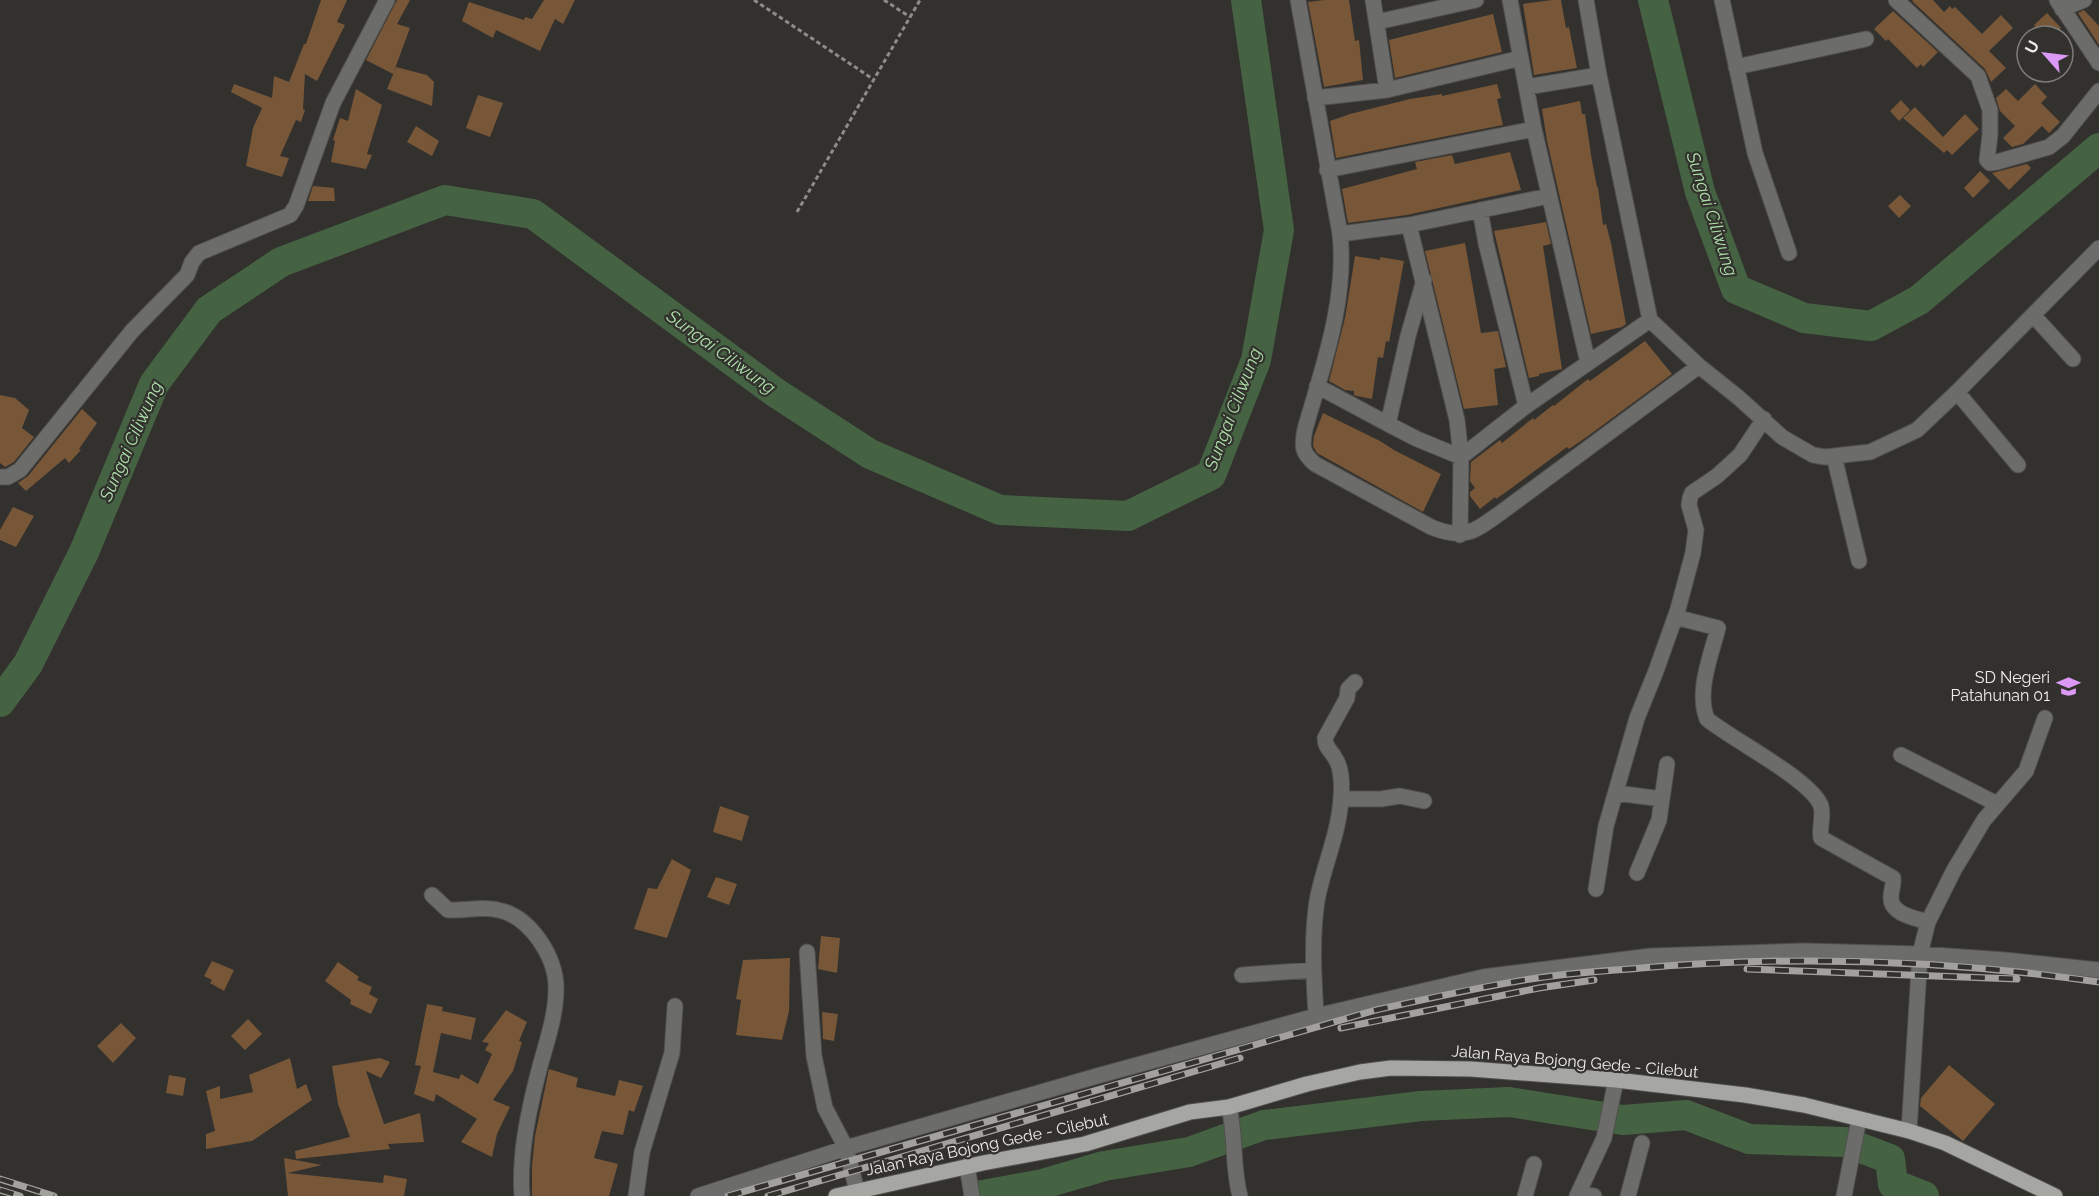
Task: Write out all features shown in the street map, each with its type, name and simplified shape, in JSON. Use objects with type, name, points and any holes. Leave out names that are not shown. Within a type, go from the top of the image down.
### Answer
[{"type":"main road","name":"Jalan Raya Bojong Gede - Cilebut","points":[[853,1193],[967,1166],[1084,1144],[1190,1112],[1230,1111],[1318,1082],[1360,1072],[1391,1068],[1471,1069],[1616,1080],[1804,1104],[1910,1131],[1945,1143],[2055,1196]]},
{"type":"street","points":[[0,477],[8,477],[20,470],[132,331],[187,275],[199,253],[290,215],[297,206],[333,104],[387,0]]},
{"type":"street","points":[[1298,0],[1343,260],[1338,302],[1305,429],[1303,443],[1305,455],[1315,464],[1431,527],[1446,534],[1460,535],[1478,528],[1503,511],[1699,366]]},
{"type":"street","points":[[1373,0],[1387,90]]},
{"type":"street","points":[[1377,22],[1476,0]]},
{"type":"street","points":[[1510,0],[1534,129],[1588,363]]},
{"type":"street","points":[[1586,0],[1599,75],[1650,320],[1699,366],[1764,419],[1782,437],[1813,455],[1834,456],[1870,452],[1917,430],[2099,248]]},
{"type":"street","points":[[1722,0],[1755,153],[1789,253]]},
{"type":"street","points":[[1896,0],[1978,76],[1990,110],[1987,160],[1990,163],[2049,147],[2063,136],[2099,92]]},
{"type":"street","points":[[2084,0],[2059,5],[2099,63]]},
{"type":"street","points":[[1736,67],[1866,39]]},
{"type":"street","points":[[1315,98],[1387,90],[1521,58]]},
{"type":"street","points":[[1527,87],[1599,75]]},
{"type":"street","points":[[1327,170],[1534,129]]},
{"type":"street","points":[[1340,234],[1409,225],[1549,196]]},
{"type":"street","points":[[1480,210],[1526,406]]},
{"type":"street","points":[[1409,225],[1457,420],[1461,457],[1460,535]]},
{"type":"street","points":[[1388,424],[1408,336],[1424,280]]},
{"type":"street","points":[[2033,315],[2073,359]]},
{"type":"street","points":[[1461,457],[1526,406],[1650,320]]},
{"type":"street","points":[[1317,386],[1417,439],[1461,457]]},
{"type":"street","points":[[1957,392],[2018,465]]},
{"type":"street","points":[[1596,889],[1606,826],[1636,718],[1656,672],[1675,617],[1695,542],[1690,498],[1692,493],[1717,476],[1740,455],[1764,419]]},
{"type":"street","points":[[1834,456],[1859,561]]},
{"type":"street","points":[[1675,617],[1718,628],[1702,695],[1707,719],[1783,768],[1816,797],[1821,806],[1821,838],[1893,878],[1891,903],[1908,916],[1928,922]]},
{"type":"street","points":[[1316,1016],[1312,953],[1317,901],[1330,854],[1341,799],[1341,777],[1335,758],[1325,745],[1324,738],[1347,698],[1348,690],[1355,682]]},
{"type":"street","points":[[1910,1131],[1920,954],[1928,922],[1964,853],[1997,804],[2026,771],[2045,718]]},
{"type":"street","points":[[1901,754],[1997,804]]},
{"type":"street","points":[[1637,873],[1659,820],[1667,764]]},
{"type":"street","points":[[1616,794],[1662,799]]},
{"type":"street","points":[[1341,799],[1381,799],[1400,796],[1424,801]]},
{"type":"street","points":[[432,895],[448,910],[500,910],[519,919],[544,946],[555,968],[555,999],[524,1144],[522,1196]]},
{"type":"street","points":[[698,1196],[846,1148],[1316,1016],[1483,977],[1651,956],[1804,951],[1920,954],[2099,970]]},
{"type":"street","points":[[807,952],[814,1056],[825,1108],[846,1148],[853,1193]]},
{"type":"street","points":[[1242,975],[1313,970]]},
{"type":"street","points":[[636,1196],[648,1127],[672,1053],[675,1006]]},
{"type":"street","points":[[1583,1195],[1607,1130],[1616,1080]]},
{"type":"street","points":[[1229,1196],[1235,1178],[1236,1149],[1230,1111]]},
{"type":"street","points":[[1844,1196],[1859,1119]]},
{"type":"street","points":[[1628,1196],[1642,1143]]},
{"type":"street","points":[[1525,1196],[1534,1164]]},
{"type":"street","points":[[967,1166],[972,1193]]},
{"type":"street","points":[[1235,1178],[1240,1196]]},
{"type":"path","points":[[754,0],[873,79]]},
{"type":"path","points":[[885,0],[910,18]]},
{"type":"path","points":[[797,212],[920,0]]},
{"type":"building","points":[[321,0],[347,0],[337,22],[345,25],[317,81],[305,74],[303,109],[305,110],[301,122],[296,120],[280,156],[289,158],[282,177],[246,166],[253,128],[262,108],[231,92],[234,84],[272,98],[274,76],[289,82],[304,44],[306,44]]},
{"type":"building","points":[[397,0],[410,0],[397,24],[410,28],[393,74],[366,60]]},
{"type":"building","points":[[544,0],[575,0],[563,24],[555,19],[540,51],[496,30],[493,38],[462,21],[469,2],[524,20],[525,17],[532,19]]},
{"type":"building","points":[[1349,0],[1355,41],[1359,40],[1363,80],[1324,87],[1308,2]]},
{"type":"building","points":[[1561,0],[1577,68],[1534,75],[1523,4]]},
{"type":"building","points":[[1913,0],[1933,0],[1944,12],[1950,6],[1952,9],[1955,7],[1982,34],[2001,15],[2013,28],[1989,51],[2006,68],[1991,82],[1985,69]]},
{"type":"building","points":[[2084,10],[2099,26],[2099,45],[2078,13]]},
{"type":"building","points":[[1893,11],[1938,52],[1923,67],[1921,64],[1917,68],[1888,39],[1886,41],[1874,29]]},
{"type":"building","points":[[2047,13],[2057,24],[2035,24]]},
{"type":"building","points":[[1493,14],[1502,52],[1395,78],[1389,40]]},
{"type":"building","points":[[396,67],[427,75],[434,82],[432,106],[387,89]]},
{"type":"building","points":[[1497,84],[1501,98],[1497,99],[1503,125],[1336,158],[1330,121],[1410,99],[1442,94],[1442,96]]},
{"type":"building","points":[[2035,84],[2047,97],[2041,103],[2060,122],[2049,133],[2042,126],[2023,144],[2012,147],[2003,138],[2015,126],[2000,111],[1996,98],[2006,89],[2018,101]]},
{"type":"building","points":[[356,89],[382,105],[367,154],[372,155],[366,169],[331,162],[335,141],[333,140],[340,118],[348,121]]},
{"type":"building","points":[[478,95],[503,103],[490,137],[466,128]]},
{"type":"building","points":[[1901,100],[1910,110],[1899,121],[1890,111]]},
{"type":"building","points":[[1580,101],[1582,114],[1585,114],[1603,225],[1606,224],[1611,243],[1626,324],[1591,334],[1547,141],[1542,109]]},
{"type":"building","points":[[1915,107],[1943,137],[1965,114],[1979,129],[1952,155],[1947,150],[1944,153],[1903,118]]},
{"type":"building","points":[[416,126],[439,141],[432,156],[407,142]]},
{"type":"building","points":[[1510,152],[1521,190],[1407,215],[1348,223],[1342,189],[1417,169],[1415,162],[1452,155],[1455,164]]},
{"type":"building","points":[[2027,164],[2031,168],[2009,190],[1992,173]]},
{"type":"building","points":[[1980,171],[1990,181],[1973,198],[1964,188]]},
{"type":"building","points":[[313,186],[334,188],[335,201],[308,201]]},
{"type":"building","points":[[1900,195],[1911,206],[1899,218],[1888,206]]},
{"type":"building","points":[[1546,222],[1551,244],[1543,246],[1562,369],[1529,378],[1494,231]]},
{"type":"building","points":[[1465,243],[1481,333],[1498,331],[1506,367],[1494,369],[1498,405],[1464,409],[1425,251]]},
{"type":"building","points":[[1355,256],[1404,261],[1389,342],[1386,341],[1383,358],[1378,357],[1372,399],[1354,395],[1354,391],[1345,390],[1329,381],[1345,318]]},
{"type":"building","points":[[1645,341],[1672,374],[1588,436],[1569,449],[1567,447],[1480,509],[1470,496],[1470,492],[1475,488],[1470,481],[1471,462],[1500,440],[1502,443],[1533,418],[1534,420],[1588,379],[1590,381]]},
{"type":"building","points":[[0,395],[15,398],[29,410],[22,428],[34,437],[14,462],[5,467],[0,463]]},
{"type":"building","points":[[82,409],[97,423],[79,449],[81,450],[69,463],[65,458],[26,491],[18,483],[28,476]]},
{"type":"building","points":[[1323,413],[1441,474],[1423,512],[1317,453],[1313,446],[1314,436]]},
{"type":"building","points":[[13,507],[34,516],[16,547],[0,540],[0,530]]},
{"type":"building","points":[[720,806],[749,816],[742,841],[713,832]]},
{"type":"building","points":[[672,859],[691,870],[667,938],[634,929],[648,888],[657,889]]},
{"type":"building","points":[[716,877],[737,884],[729,905],[707,897]]},
{"type":"building","points":[[821,936],[840,938],[837,973],[818,969]]},
{"type":"building","points":[[790,958],[789,1011],[782,1040],[736,1035],[741,1000],[736,999],[743,960]]},
{"type":"building","points":[[212,961],[234,970],[224,991],[210,983],[212,980],[204,976]]},
{"type":"building","points":[[338,962],[359,977],[357,980],[372,987],[369,994],[378,999],[371,1014],[350,1004],[351,1000],[325,981]]},
{"type":"building","points":[[427,1004],[443,1007],[442,1011],[476,1018],[471,1040],[441,1033],[433,1072],[459,1079],[461,1074],[478,1084],[492,1054],[485,1050],[489,1043],[482,1042],[506,1010],[527,1022],[519,1041],[522,1042],[513,1071],[493,1100],[510,1107],[497,1134],[492,1157],[461,1142],[477,1119],[436,1094],[434,1102],[414,1094],[421,1066],[415,1065]]},
{"type":"building","points":[[822,1012],[838,1014],[834,1041],[823,1039]]},
{"type":"building","points":[[248,1019],[262,1034],[245,1050],[231,1036]]},
{"type":"building","points":[[121,1023],[136,1038],[113,1063],[97,1046]]},
{"type":"building","points":[[290,1058],[297,1089],[306,1084],[312,1100],[252,1141],[206,1149],[206,1134],[215,1131],[206,1091],[220,1086],[220,1099],[253,1092],[249,1075]]},
{"type":"building","points":[[380,1058],[390,1062],[381,1078],[366,1071],[384,1124],[420,1113],[424,1142],[388,1144],[390,1149],[296,1159],[295,1151],[350,1137],[338,1104],[332,1066]]},
{"type":"building","points":[[1949,1065],[1995,1104],[1963,1141],[1920,1106],[1921,1098]]},
{"type":"building","points":[[549,1069],[578,1078],[576,1087],[615,1096],[619,1080],[643,1086],[634,1112],[629,1110],[623,1135],[602,1131],[594,1158],[618,1164],[609,1196],[532,1196],[535,1136]]},
{"type":"building","points":[[169,1075],[186,1078],[183,1096],[166,1093]]},
{"type":"building","points":[[284,1158],[322,1165],[288,1173],[383,1183],[384,1175],[407,1179],[404,1196],[288,1196]]},
{"type":"waterway","name":"Sungai Ciliwung","points":[[0,702],[28,664],[84,552],[154,384],[209,310],[281,262],[445,200],[533,214],[776,393],[870,454],[1000,510],[1128,516],[1211,475],[1256,360],[1279,230],[1246,0]]},
{"type":"waterway","name":"Sungai Ciliwung","points":[[1653,0],[1700,192],[1736,289],[1804,318],[1871,326],[1919,300],[2099,148]]},
{"type":"waterway","points":[[978,1196],[1043,1184],[1104,1166],[1189,1152],[1264,1125],[1421,1106],[1509,1102],[1623,1120],[1686,1115],[1749,1139],[1845,1142],[1890,1159],[1893,1184],[1924,1196]]},
{"type":"railway","points":[[728,1196],[1376,1010],[1477,988],[1537,978],[1698,964],[1813,961],[1928,964],[2099,982]]},
{"type":"railway","points":[[1747,969],[2017,979]]},
{"type":"railway","points":[[1341,1028],[1539,988],[1594,980]]},
{"type":"railway","points":[[768,1196],[1240,1058]]},
{"type":"railway","points":[[0,1179],[54,1196]]},
{"type":"railway","points":[[0,1190],[20,1196]]},
{"type":"place","name":"SD Negeri Patahunan 01","points":[[2068,686]]}]
